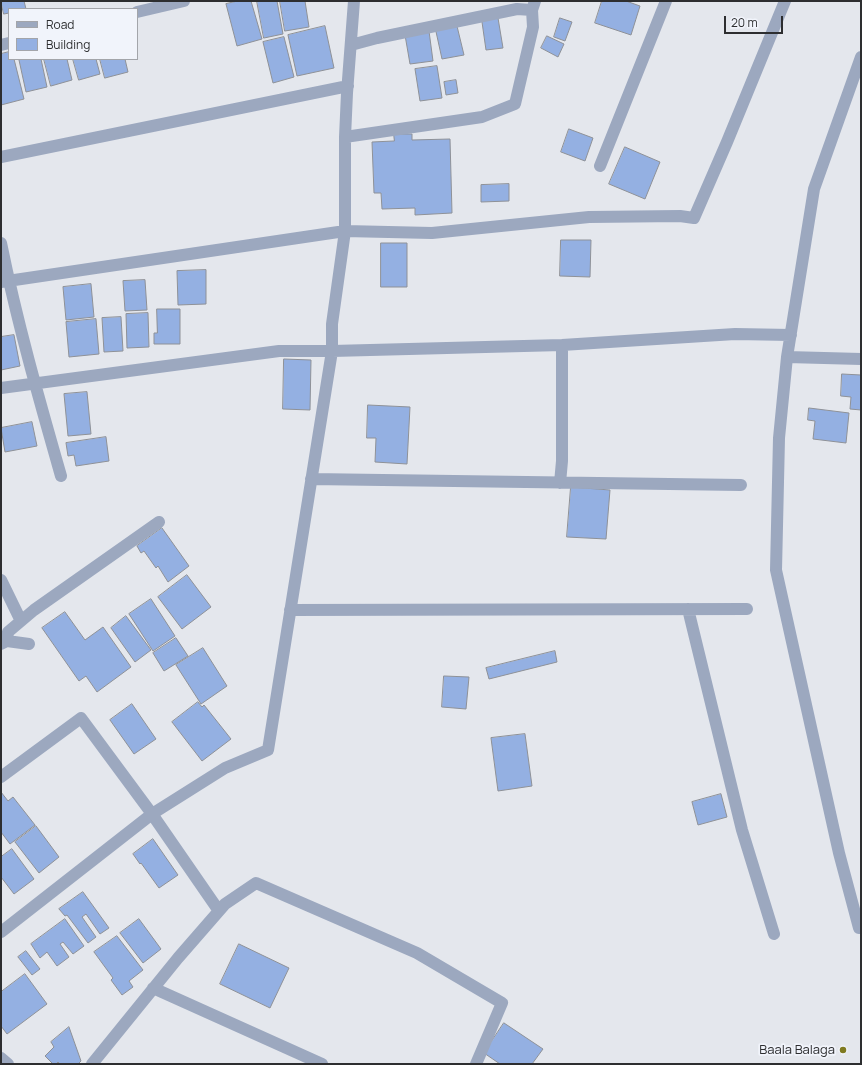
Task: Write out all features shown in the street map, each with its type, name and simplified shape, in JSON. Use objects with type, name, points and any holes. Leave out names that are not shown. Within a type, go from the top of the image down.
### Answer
[{"type":"street","points":[[138,12],[151,5],[184,1]]},
{"type":"street","points":[[1,932],[152,814],[225,768],[268,750],[332,351],[332,324],[345,231],[345,137],[354,1]]},
{"type":"street","points":[[600,166],[666,1]]},
{"type":"street","points":[[5,282],[345,231],[432,233],[589,217],[680,216],[694,218],[785,1]]},
{"type":"street","points":[[345,137],[482,117],[515,104],[533,27],[534,5],[377,38],[351,45]]},
{"type":"street","points":[[859,928],[838,846],[776,570],[779,438],[787,357],[814,189],[861,57]]},
{"type":"street","points":[[1,157],[348,86]]},
{"type":"street","points":[[1,243],[5,282],[61,476]]},
{"type":"street","points":[[1,388],[279,351],[562,345],[735,334],[791,335]]},
{"type":"street","points":[[560,483],[562,462],[562,345]]},
{"type":"street","points":[[787,357],[861,359]]},
{"type":"street","points":[[311,479],[741,486]]},
{"type":"street","points":[[29,644],[4,643],[8,632],[34,610],[159,522]]},
{"type":"street","points":[[1,580],[21,621]]},
{"type":"street","points":[[688,609],[742,830],[774,934]]},
{"type":"street","points":[[290,610],[747,609]]},
{"type":"street","points":[[1,778],[81,718],[152,814],[219,911]]},
{"type":"street","points":[[92,1064],[153,988],[225,904],[256,883],[417,953],[502,1003],[476,1064]]},
{"type":"street","points":[[153,988],[322,1064]]},
{"type":"building","points":[[1,1],[24,1],[26,8],[8,8],[8,13],[4,14]]},
{"type":"building","points":[[238,1],[251,1],[262,39],[237,46],[226,4]]},
{"type":"building","points":[[257,1],[277,1],[283,34],[264,38]]},
{"type":"building","points":[[280,1],[305,1],[309,27],[285,31]]},
{"type":"building","points":[[602,1],[626,1],[640,6],[631,35],[595,23]]},
{"type":"building","points":[[497,12],[503,48],[486,50],[481,15]]},
{"type":"building","points":[[560,18],[572,22],[565,41],[554,37]]},
{"type":"building","points":[[456,22],[464,55],[442,59],[435,27]]},
{"type":"building","points":[[325,26],[334,68],[297,76],[288,35]]},
{"type":"building","points":[[429,31],[433,61],[410,64],[405,35]]},
{"type":"building","points":[[547,36],[564,44],[558,57],[541,48]]},
{"type":"building","points":[[284,37],[294,77],[273,83],[263,42]]},
{"type":"building","points":[[8,52],[8,60],[14,60],[24,99],[1,105],[1,54]]},
{"type":"building","points":[[19,60],[41,60],[47,87],[26,92]]},
{"type":"building","points":[[44,60],[67,60],[72,80],[51,86]]},
{"type":"building","points":[[73,60],[96,60],[100,74],[79,80]]},
{"type":"building","points":[[100,60],[125,60],[128,72],[105,78]]},
{"type":"building","points":[[437,66],[442,98],[420,101],[415,69]]},
{"type":"building","points":[[456,80],[458,93],[446,95],[444,82]]},
{"type":"building","points":[[569,129],[593,138],[585,161],[561,152]]},
{"type":"building","points":[[394,134],[412,134],[412,140],[450,139],[452,213],[415,215],[415,208],[382,209],[381,193],[374,193],[372,142],[394,141]]},
{"type":"building","points":[[625,147],[660,162],[645,199],[609,184]]},
{"type":"building","points":[[509,184],[509,201],[481,202],[481,185]]},
{"type":"building","points":[[561,240],[591,240],[590,277],[560,276]]},
{"type":"building","points":[[381,243],[407,243],[407,287],[381,287]]},
{"type":"building","points":[[206,270],[206,304],[178,305],[177,271]]},
{"type":"building","points":[[145,280],[147,310],[125,311],[123,281]]},
{"type":"building","points":[[91,284],[94,317],[66,320],[63,287]]},
{"type":"building","points":[[157,309],[180,309],[180,344],[154,344],[154,333],[157,333]]},
{"type":"building","points":[[148,313],[149,347],[127,348],[126,314]]},
{"type":"building","points":[[121,317],[123,351],[104,352],[102,318]]},
{"type":"building","points":[[96,319],[99,354],[69,357],[66,322]]},
{"type":"building","points":[[14,335],[20,366],[1,370],[1,337]]},
{"type":"building","points":[[284,359],[311,360],[310,410],[283,409]]},
{"type":"building","points":[[842,374],[861,375],[861,410],[850,409],[851,397],[841,396]]},
{"type":"building","points":[[87,392],[91,434],[68,436],[64,394]]},
{"type":"building","points":[[368,405],[410,407],[407,464],[375,462],[376,438],[367,438]]},
{"type":"building","points":[[809,408],[849,413],[846,443],[813,439],[815,421],[808,420]]},
{"type":"building","points":[[32,422],[37,446],[5,452],[1,428]]},
{"type":"building","points":[[106,437],[109,461],[76,466],[74,455],[68,456],[66,443]]},
{"type":"building","points":[[571,487],[610,490],[606,539],[567,537]]},
{"type":"building","points":[[162,528],[189,566],[168,582],[158,566],[156,568],[144,551],[141,553],[137,546]]},
{"type":"building","points":[[187,575],[211,607],[182,629],[158,597]]},
{"type":"building","points":[[151,599],[175,636],[153,651],[129,614]]},
{"type":"building","points":[[65,612],[85,640],[103,627],[131,667],[97,692],[86,676],[79,681],[42,628]]},
{"type":"building","points":[[126,616],[151,650],[135,662],[111,628]]},
{"type":"building","points":[[176,638],[188,656],[164,671],[153,653]]},
{"type":"building","points":[[203,648],[227,686],[201,704],[176,665]]},
{"type":"building","points":[[555,651],[557,662],[489,679],[486,668]]},
{"type":"building","points":[[444,676],[469,677],[466,709],[442,707]]},
{"type":"building","points":[[198,702],[202,707],[204,705],[231,739],[202,761],[172,722]]},
{"type":"building","points":[[132,704],[156,739],[134,754],[110,720]]},
{"type":"building","points":[[525,734],[532,786],[498,791],[491,738]]},
{"type":"building","points":[[1,792],[8,801],[13,797],[35,825],[10,844],[1,832]]},
{"type":"building","points":[[721,794],[727,817],[698,825],[692,802]]},
{"type":"building","points":[[36,826],[59,857],[39,873],[15,842]]},
{"type":"building","points":[[153,839],[178,875],[159,888],[133,854]]},
{"type":"building","points":[[12,849],[34,879],[14,894],[1,877],[1,857]]},
{"type":"building","points":[[83,892],[109,928],[100,934],[86,914],[82,917],[96,937],[88,943],[67,915],[65,916],[59,909]]},
{"type":"building","points":[[65,919],[84,946],[73,954],[63,942],[60,944],[69,957],[57,966],[47,952],[40,958],[31,944]]},
{"type":"building","points":[[139,919],[161,949],[143,963],[120,933]]},
{"type":"building","points":[[117,936],[143,970],[129,981],[133,987],[122,995],[111,980],[113,978],[94,952]]},
{"type":"building","points":[[239,944],[289,968],[270,1008],[220,984]]},
{"type":"building","points":[[26,951],[40,969],[32,975],[18,957]]},
{"type":"building","points":[[25,974],[47,1004],[7,1034],[1,1026],[1,992]]},
{"type":"building","points":[[504,1023],[543,1049],[532,1064],[500,1064],[484,1053]]},
{"type":"building","points":[[69,1027],[81,1061],[78,1064],[60,1064],[58,1062],[53,1064],[45,1056],[54,1047],[51,1042]]},
{"type":"place","name":"Baala Balaga","points":[[843,1050]]}]
